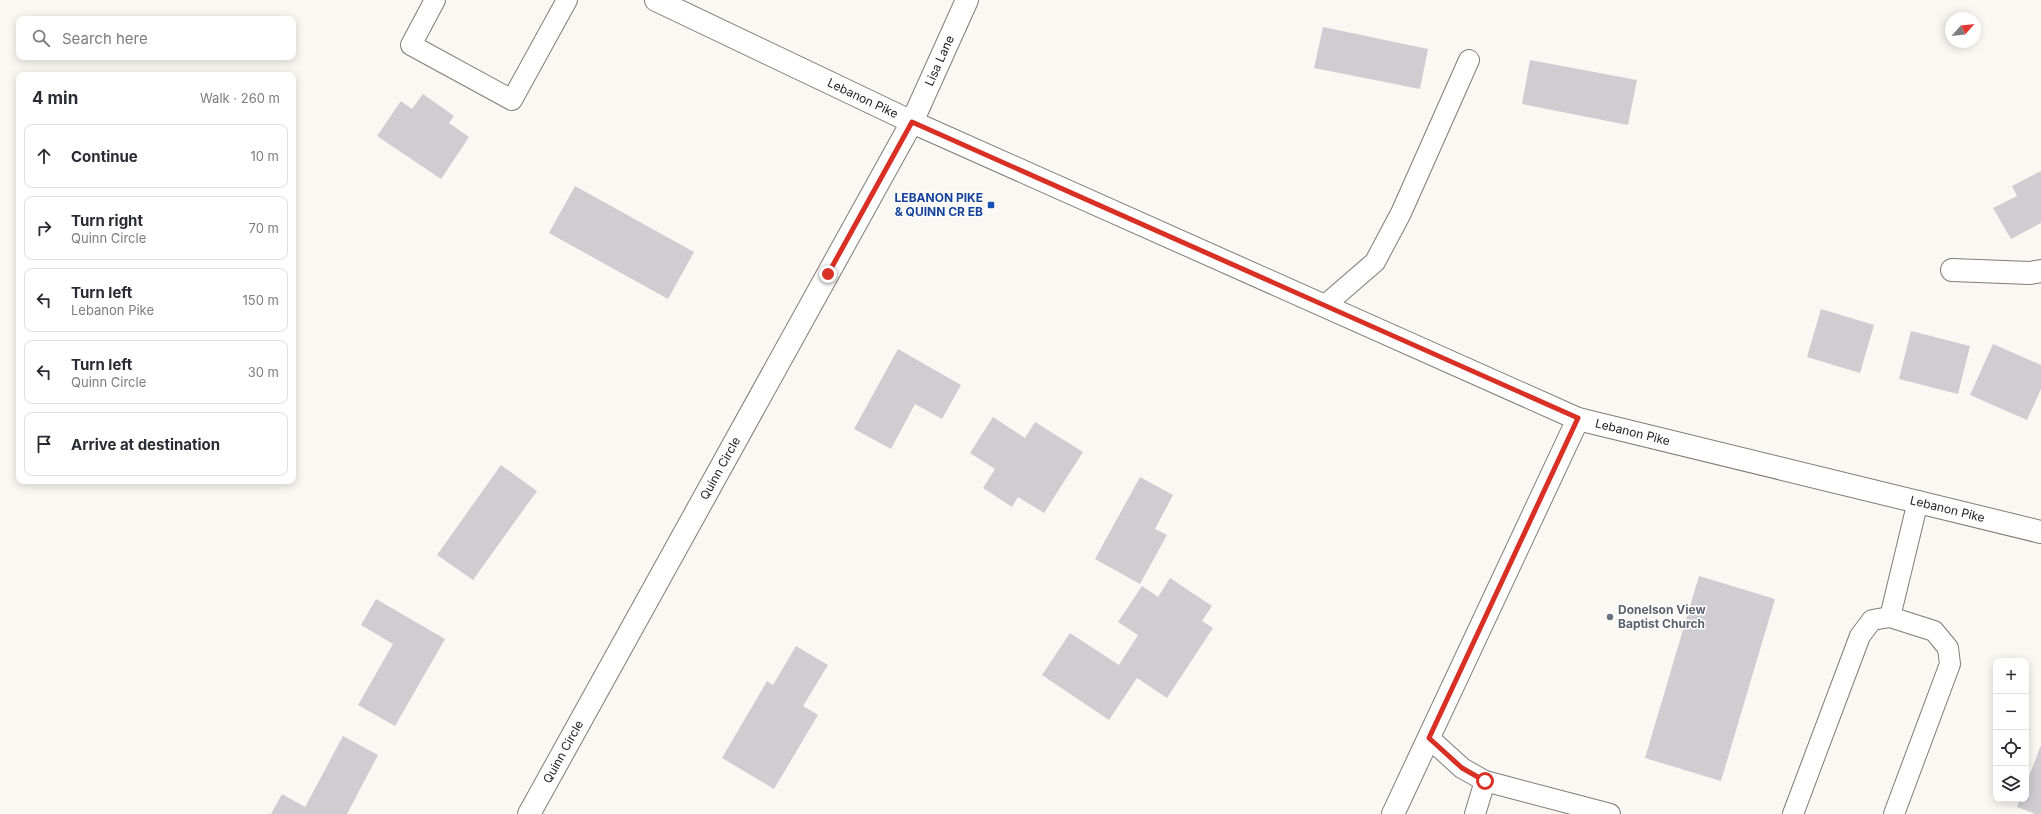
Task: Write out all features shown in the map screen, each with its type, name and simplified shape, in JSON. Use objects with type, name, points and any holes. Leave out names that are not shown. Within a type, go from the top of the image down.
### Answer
[{"type":"main road","name":"Lebanon Pike","points":[[656,0],[912,122],[1578,418],[2041,532]]},
{"type":"main road","name":"Lisa Lane","points":[[912,122],[967,0]]},
{"type":"main road","name":"Quinn Circle","points":[[529,814],[912,122]]},
{"type":"main road","points":[[1952,270],[2030,273],[2041,271]]},
{"type":"main road","points":[[1393,814],[1578,418]]},
{"type":"lane","points":[[435,0],[411,45],[512,100],[567,0]]},
{"type":"lane","points":[[1324,306],[1375,262],[1401,213],[1469,60]]},
{"type":"lane","points":[[1890,617],[1918,501]]},
{"type":"lane","points":[[1793,814],[1860,636],[1872,620],[1890,617],[1934,631],[1948,648],[1950,664],[1894,814]]},
{"type":"lane","points":[[1429,738],[1462,768],[1485,781],[1610,814]]},
{"type":"lane","points":[[1475,814],[1485,781]]},
{"type":"building","points":[[1323,27],[1428,49],[1420,89],[1314,68]]},
{"type":"building","points":[[1530,60],[1637,80],[1628,125],[1522,104]]},
{"type":"building","points":[[423,94],[454,116],[449,123],[469,137],[441,179],[377,136],[401,101],[412,109]]},
{"type":"building","points":[[2041,171],[2041,223],[2011,239],[1993,208],[2017,196],[2012,186]]},
{"type":"building","points":[[575,186],[694,252],[668,299],[549,233]]},
{"type":"building","points":[[1821,309],[1874,325],[1860,373],[1807,357]]},
{"type":"building","points":[[1911,331],[1970,346],[1958,394],[1899,379]]},
{"type":"building","points":[[1993,344],[2041,365],[2041,389],[2027,420],[1970,395]]},
{"type":"building","points":[[898,349],[961,385],[942,419],[915,404],[891,449],[854,429]]},
{"type":"building","points":[[993,417],[1025,438],[1035,422],[1083,452],[1044,513],[1018,497],[1012,507],[983,488],[995,469],[970,453]]},
{"type":"building","points":[[501,465],[537,491],[473,580],[437,555]]},
{"type":"building","points":[[1140,477],[1173,495],[1155,529],[1167,535],[1140,584],[1095,559]]},
{"type":"building","points":[[1699,576],[1775,599],[1721,781],[1645,758]]},
{"type":"building","points":[[1170,578],[1212,606],[1202,621],[1213,628],[1167,698],[1137,678],[1109,720],[1042,675],[1070,633],[1119,665],[1138,635],[1118,622],[1142,586],[1158,597]]},
{"type":"building","points":[[376,599],[445,639],[395,726],[358,705],[393,644],[361,625]]},
{"type":"building","points":[[796,646],[828,665],[803,706],[818,715],[774,789],[722,758],[767,681],[773,685]]},
{"type":"building","points":[[343,736],[378,755],[347,814],[271,814],[282,794],[305,807]]},
{"type":"building","points":[[2041,745],[2041,814],[2035,814],[2017,807],[2019,802],[2029,802],[2029,776]]},
{"type":"place","name":"LEBANON PIKE & QUINN CR EB","points":[[991,205]]},
{"type":"place","name":"Donelson View Baptist Church","points":[[1610,617]]},
{"type":"route","points":[[828,274],[912,122],[1578,418],[1429,738],[1462,768],[1485,781]]}]
